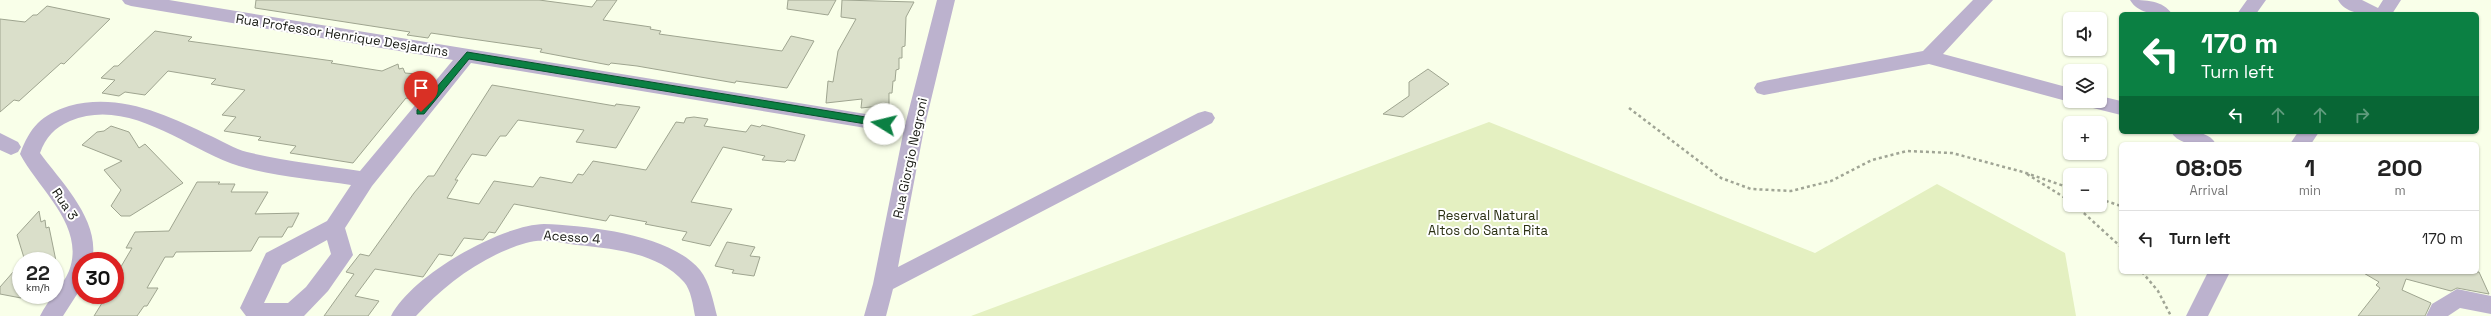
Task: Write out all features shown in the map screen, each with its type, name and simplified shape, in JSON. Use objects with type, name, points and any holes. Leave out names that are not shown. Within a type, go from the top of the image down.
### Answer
[{"type":"street","name":"Rua Professor Henrique Desjardins","points":[[131,0],[884,124]]},
{"type":"street","name":"Rua Giorgio Negroni","points":[[875,316],[884,284],[914,129],[946,0]]},
{"type":"street","points":[[1929,57],[1984,0]]},
{"type":"street","points":[[2139,0],[2160,12]]},
{"type":"street","points":[[2248,12],[2257,0]]},
{"type":"street","points":[[2347,0],[2371,12]]},
{"type":"street","points":[[2384,12],[2392,0]]},
{"type":"street","points":[[334,227],[365,180],[467,55]]},
{"type":"street","points":[[1764,88],[1929,57],[2063,93]]},
{"type":"street","points":[[2107,105],[2119,108]]},
{"type":"street","name":"Rua 3","points":[[83,252],[78,222],[30,154],[36,137],[50,122],[71,113],[94,108],[120,108],[169,125],[242,159],[365,180]]},
{"type":"street","points":[[884,284],[1205,118]]},
{"type":"street","points":[[2185,134],[2202,142]]},
{"type":"street","name":"Acesso 4","points":[[402,316],[436,284],[499,244],[527,234],[556,233],[622,241],[678,265],[693,277],[702,299],[706,316]]},
{"type":"street","points":[[2197,316],[2218,274]]},
{"type":"street","name":"Rua 3","points":[[51,316],[72,284]]},
{"type":"street","points":[[2438,316],[2440,310],[2457,298],[2491,304]]},
{"type":"path","points":[[1629,108],[1721,178],[1751,189],[1791,191],[1831,181],[1872,160],[1907,151],[1952,154],[2023,172],[2063,186]]},
{"type":"path","points":[[2023,172],[2063,197]]},
{"type":"path","points":[[2107,201],[2119,205]]},
{"type":"path","points":[[2083,212],[2119,245]]},
{"type":"path","points":[[2144,274],[2158,291],[2171,316]]},
{"type":"green space","name":"Reserval Natural Altos do Santa Rita","points":[[1489,122],[1815,253],[1937,184],[2065,253],[2076,316],[971,316]]},
{"type":"building","points":[[256,0],[539,0],[592,7],[597,0],[617,0],[603,20],[651,27],[650,29],[661,31],[659,34],[782,51],[791,36],[814,41],[787,88],[736,81],[735,83],[637,66],[611,63],[609,65],[540,52],[542,49],[431,33],[428,38],[407,35],[410,32],[255,8]]},
{"type":"building","points":[[788,0],[836,0],[828,15],[787,9]]},
{"type":"building","points":[[842,0],[914,2],[906,17],[905,46],[902,47],[902,58],[899,58],[899,69],[896,70],[892,93],[889,93],[889,105],[861,108],[862,99],[826,103],[828,81],[833,82],[838,51],[856,19],[841,17]]},
{"type":"building","points":[[47,6],[110,19],[64,64],[61,63],[19,101],[14,100],[0,112],[0,19],[25,22],[33,15],[37,15]]},
{"type":"building","points":[[155,31],[192,37],[188,41],[333,61],[331,63],[382,71],[398,64],[399,69],[403,68],[405,73],[428,75],[421,85],[427,86],[416,100],[406,98],[353,163],[290,153],[296,146],[258,140],[261,137],[224,131],[236,117],[222,115],[245,90],[211,84],[216,79],[168,71],[145,95],[125,92],[119,96],[102,93],[115,80],[101,78],[114,66],[118,66]]},
{"type":"building","points":[[1428,69],[1449,84],[1403,117],[1383,114],[1409,96],[1409,82]]},
{"type":"building","points":[[492,85],[615,106],[616,104],[640,107],[616,148],[576,142],[584,130],[518,120],[506,136],[500,136],[486,156],[472,154],[455,180],[458,180],[447,198],[479,204],[494,181],[533,187],[540,177],[572,183],[578,174],[583,175],[593,161],[646,170],[676,122],[684,123],[686,118],[694,117],[708,119],[704,126],[746,132],[751,125],[760,127],[762,125],[805,135],[795,161],[787,160],[785,162],[762,160],[765,156],[723,147],[691,202],[732,209],[710,246],[682,240],[687,232],[645,224],[647,222],[610,215],[606,221],[514,204],[495,233],[489,232],[483,240],[464,238],[452,256],[439,254],[423,277],[375,269],[355,296],[379,301],[368,316],[324,316],[354,274],[346,272],[360,254],[369,256],[414,193],[428,176],[434,176]]},
{"type":"building","points":[[111,126],[129,132],[139,148],[145,144],[183,183],[130,216],[121,216],[111,206],[121,190],[104,170],[122,161],[82,145],[97,132],[104,131]]},
{"type":"building","points":[[197,182],[220,182],[218,184],[235,184],[231,192],[268,192],[255,214],[299,213],[292,227],[288,227],[282,237],[259,237],[251,251],[176,252],[173,257],[165,257],[147,288],[158,288],[147,306],[144,306],[137,316],[94,316],[101,304],[124,304],[124,262],[132,248],[126,248],[135,232],[169,231]]},
{"type":"building","points":[[39,211],[41,222],[45,220],[46,228],[49,227],[54,252],[22,252],[17,235]]},
{"type":"building","points":[[727,242],[755,247],[750,256],[760,257],[754,276],[732,273],[734,270],[715,266]]},
{"type":"building","points":[[2479,272],[2489,294],[2457,288],[2451,291],[2406,279],[2402,290],[2431,303],[2425,316],[2358,316],[2380,288],[2376,285],[2379,282],[2365,274],[2479,274]]},
{"type":"building","points":[[12,273],[12,296],[0,294],[0,287]]},
{"type":"route","points":[[421,112],[467,55],[884,124]]}]
